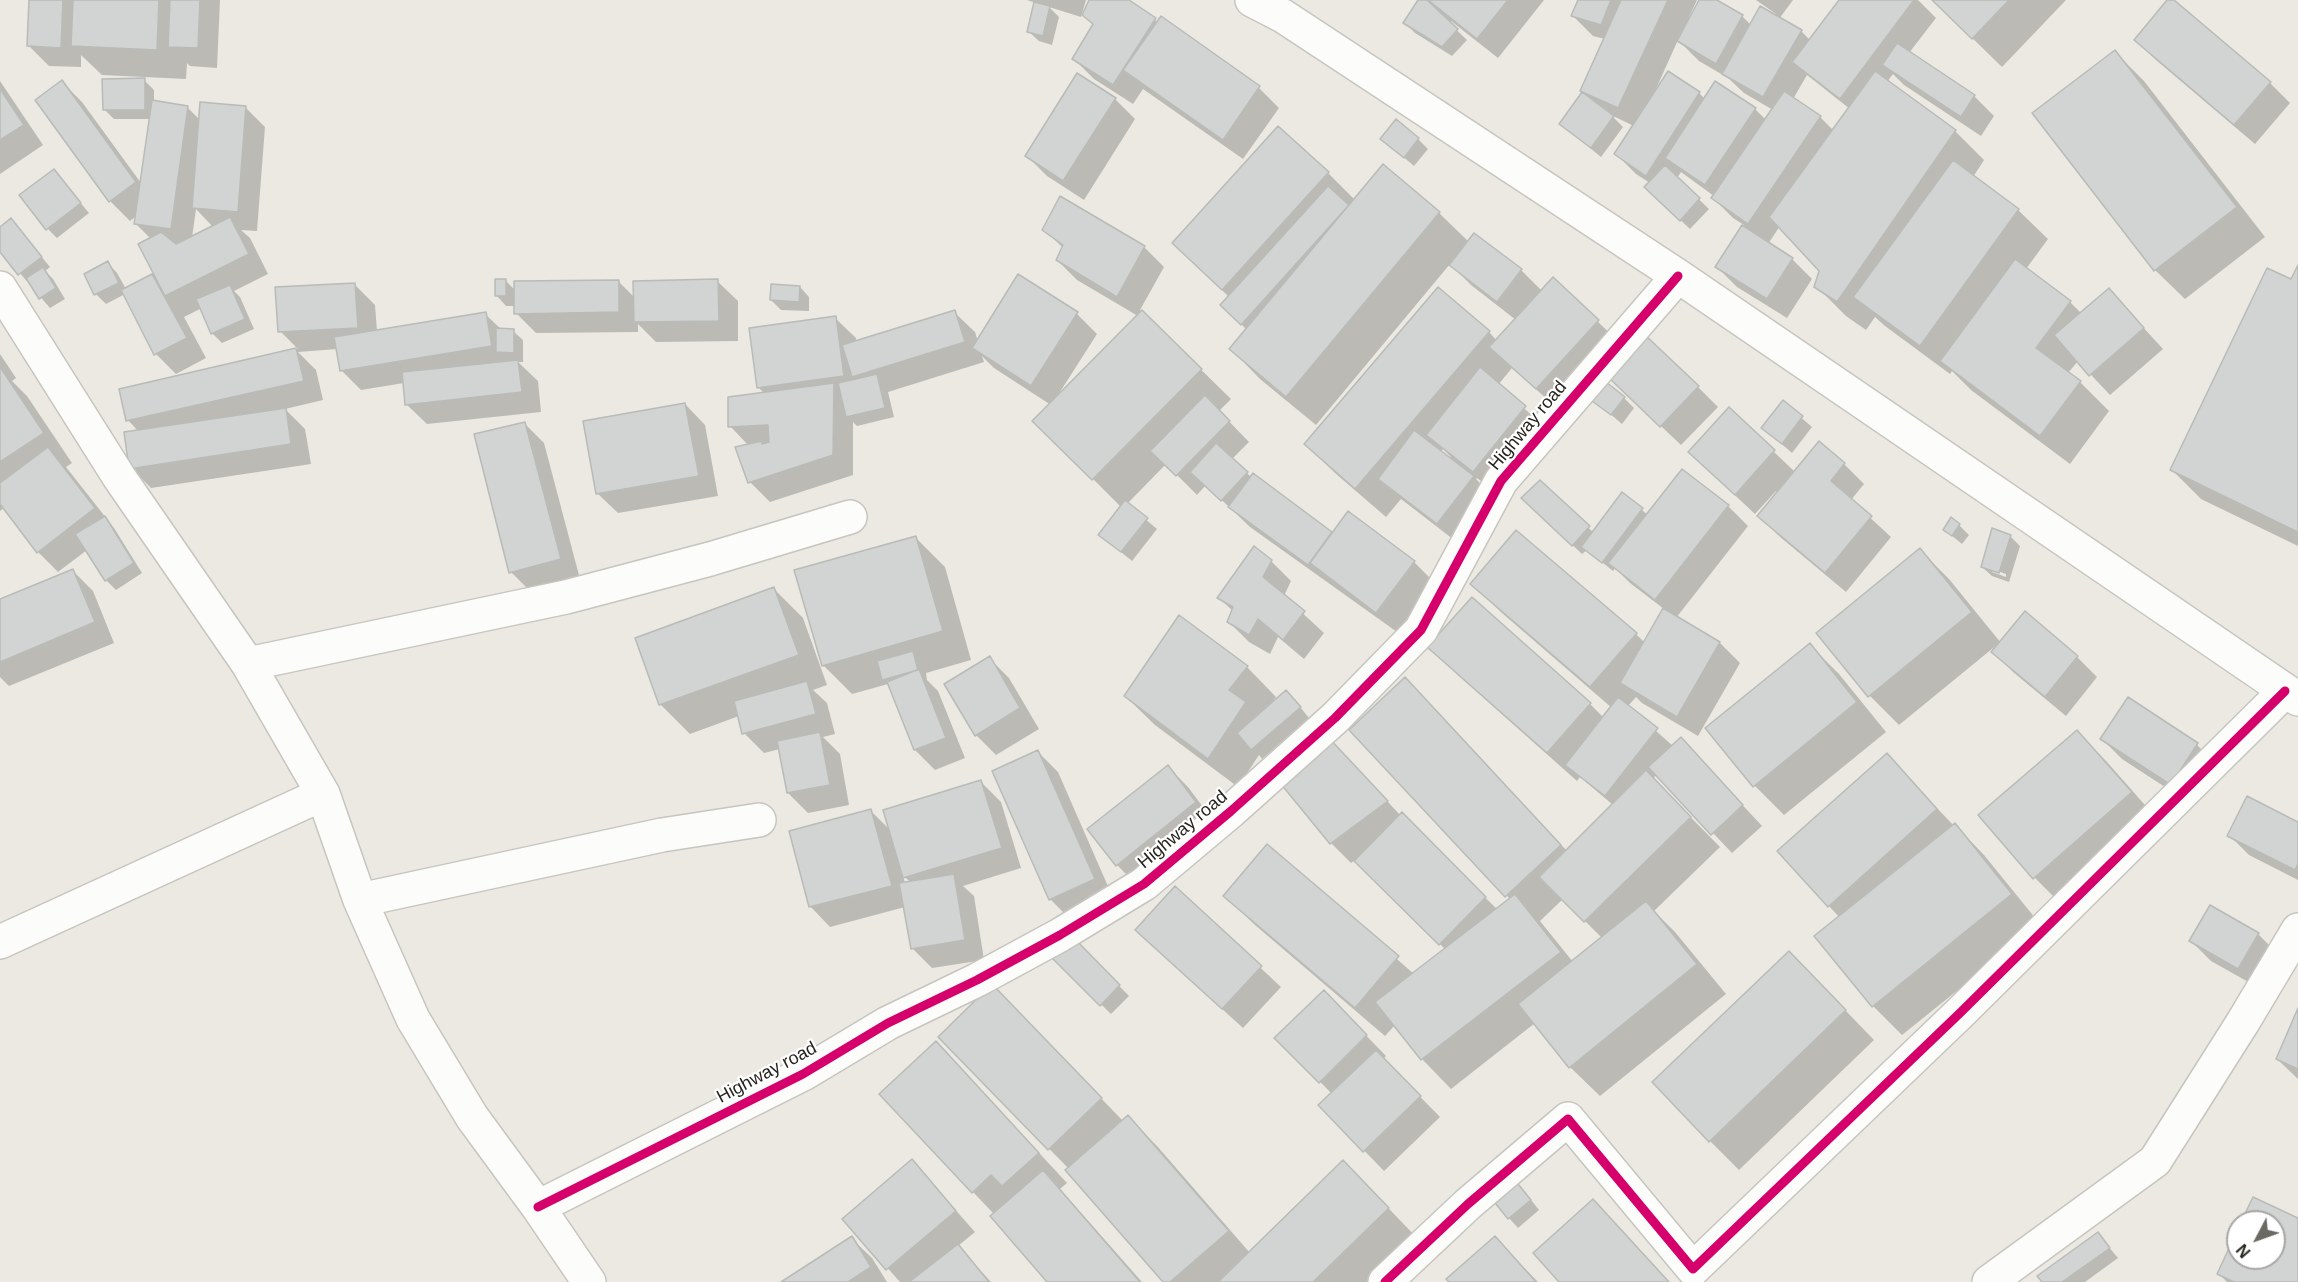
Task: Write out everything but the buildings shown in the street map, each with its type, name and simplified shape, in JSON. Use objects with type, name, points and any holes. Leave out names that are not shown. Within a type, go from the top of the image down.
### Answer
[{"type":"street","points":[[1252,0],[1283,16],[1678,276],[2291,695],[1693,1269],[1568,1119],[1468,1204],[1385,1282]]},
{"type":"street","name":"Highway road","points":[[538,1207],[803,1074],[888,1023],[977,980],[1060,935],[1144,884],[1231,811],[1335,718],[1421,630],[1501,481],[1678,276]]},
{"type":"street","points":[[0,288],[119,477],[248,664],[323,794],[360,900],[413,1019],[472,1117],[589,1282]]},
{"type":"street","points":[[248,664],[566,597],[710,559],[850,518]]},
{"type":"street","points":[[0,942],[323,794]]},
{"type":"street","points":[[360,900],[662,835],[759,820]]},
{"type":"street","points":[[1989,1282],[2155,1161],[2298,930]]},
{"type":"cycle path","points":[[538,1207],[803,1074],[888,1023],[977,980],[1060,935],[1144,884],[1231,811],[1335,718],[1421,630],[1501,481],[1678,276]]},
{"type":"cycle path","points":[[1385,1282],[1468,1204],[1568,1119],[1693,1269],[1961,1012],[2285,691]]}]
